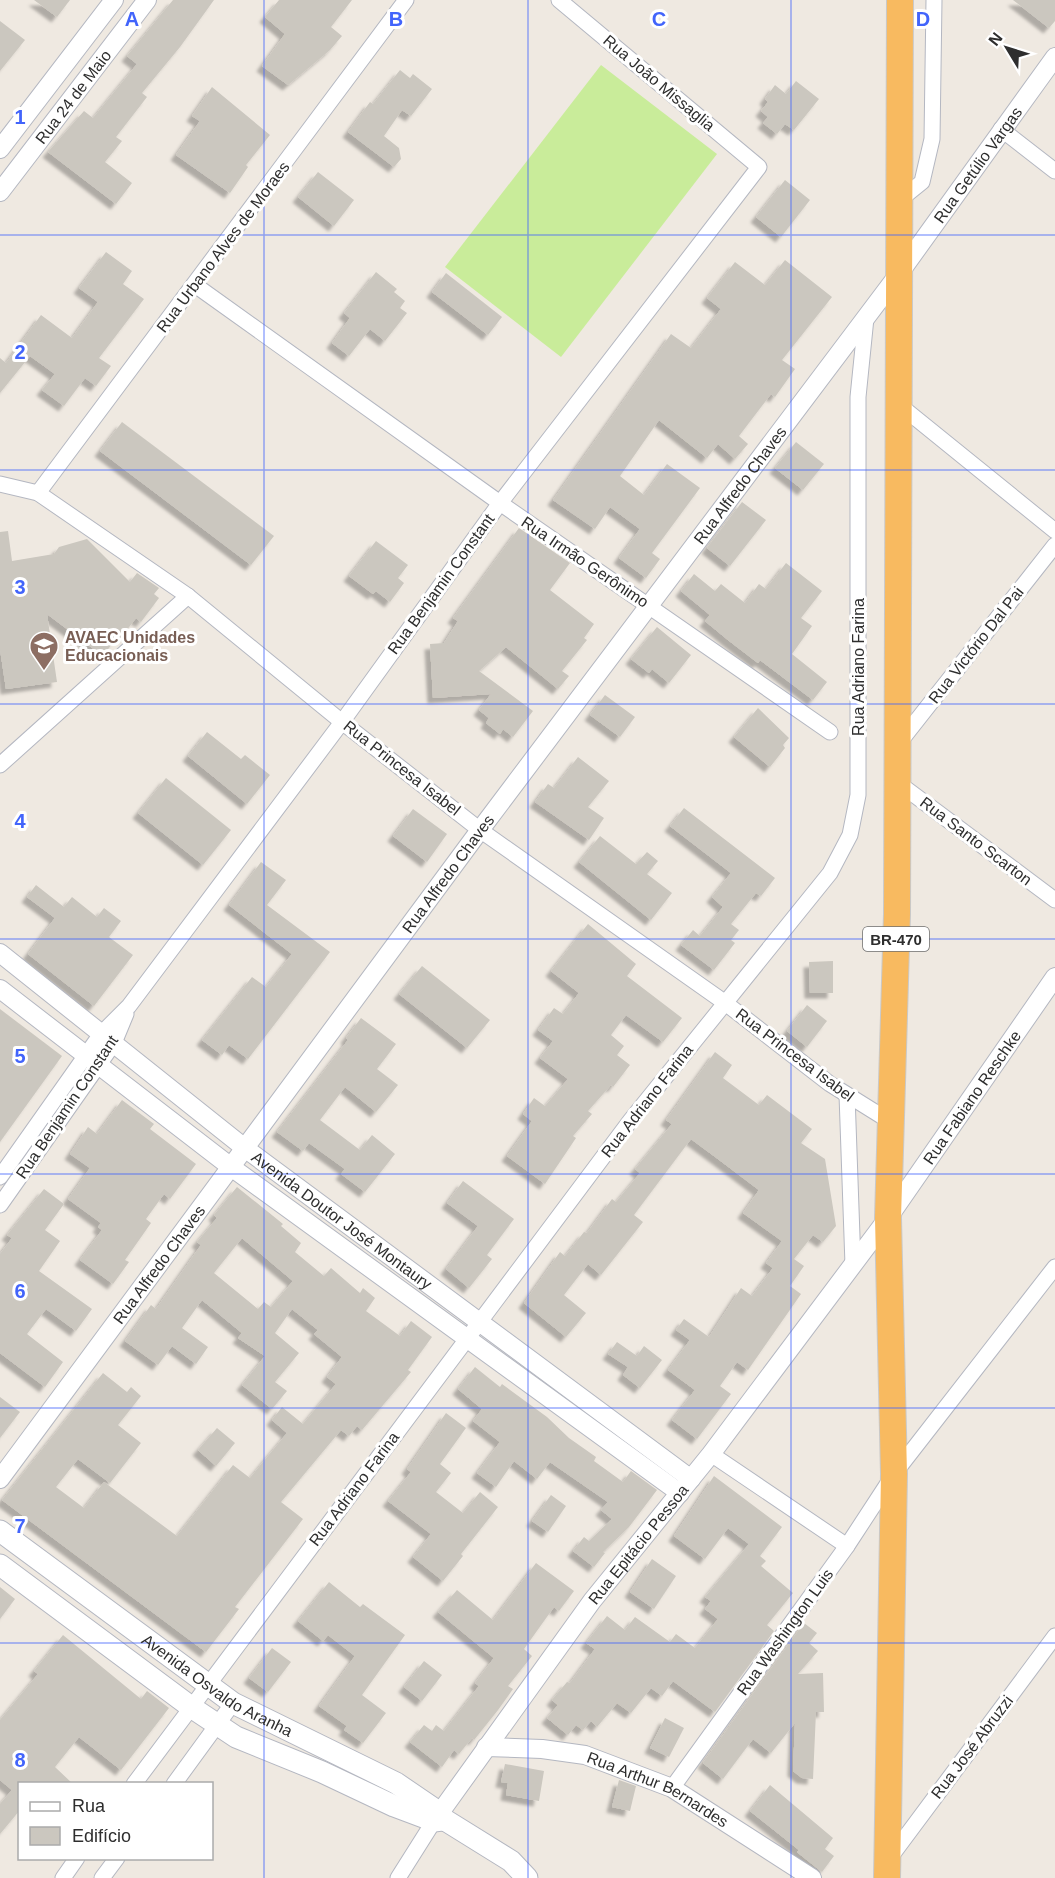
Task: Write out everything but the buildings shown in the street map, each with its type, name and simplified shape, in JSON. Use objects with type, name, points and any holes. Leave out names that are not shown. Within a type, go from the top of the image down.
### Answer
[{"type":"highway","name":"BR-470","points":[[888,1868],[894,1474],[888,1218],[897,914],[897,404],[901,271],[900,0]]},
{"type":"main road","name":"Avenida Osvaldo Aranha","points":[[0,1531],[199,1695],[219,1726],[236,1737],[440,1818]]},
{"type":"main road","name":"Avenida Osvaldo Aranha","points":[[0,1565],[199,1695],[233,1703],[396,1783],[440,1818],[511,1861],[527,1878]]},
{"type":"street","name":"Rua 24 de Maio","points":[[0,149],[114,0]]},
{"type":"street","name":"Rua 24 de Maio","points":[[0,192],[147,0]]},
{"type":"street","name":"Rua Urbano Alves de Moraes","points":[[38,493],[406,0]]},
{"type":"street","name":"Rua João Missaglia","points":[[559,0],[759,167]]},
{"type":"street","points":[[901,199],[922,182],[932,139],[934,0]]},
{"type":"street","name":"Rua Getúlio Vargas","points":[[901,271],[1055,57]]},
{"type":"street","points":[[1001,129],[1055,171]]},
{"type":"street","name":"Rua Benjamin Constant","points":[[0,1205],[129,1006],[342,722],[500,503],[759,167]]},
{"type":"street","name":"Rua Alfredo Chaves","points":[[0,1479],[480,830],[901,271]]},
{"type":"street","name":"Rua Irmão Gerônimo","points":[[195,285],[500,503],[830,732]]},
{"type":"street","name":"Rua Adriano Farina","points":[[135,1782],[630,1121],[830,873],[850,835],[858,795],[858,397],[866,318]]},
{"type":"street","points":[[897,404],[1055,531]]},
{"type":"street","name":"Rua Princesa Isabel","points":[[0,484],[38,493],[188,596],[342,722],[480,830],[724,1002],[847,1095],[891,1122]]},
{"type":"street","name":"Rua Victório Dal Pai","points":[[897,745],[1055,545]]},
{"type":"street","points":[[0,765],[188,596]]},
{"type":"street","name":"Rua Santo Scarton","points":[[897,782],[1055,900]]},
{"type":"street","name":"Avenida Doutor José Montaury","points":[[0,952],[246,1149],[479,1323],[686,1486]]},
{"type":"street","name":"Rua Fabiano Reschke","points":[[888,1218],[1055,977]]},
{"type":"street","name":"Avenida Doutor José Montaury","points":[[0,989],[231,1167],[468,1339],[686,1486]]},
{"type":"street","name":"Rua Benjamin Constant","points":[[0,1177],[92,1061]]},
{"type":"street","points":[[847,1095],[853,1265]]},
{"type":"street","name":"Rua Epitácio Pessoa","points":[[398,1878],[486,1747],[592,1601],[711,1454],[888,1218]]},
{"type":"street","name":"Rua Washington Luis","points":[[672,1788],[847,1546],[894,1474],[1055,1267]]},
{"type":"street","points":[[711,1454],[847,1546]]},
{"type":"street","name":"Rua José Abruzzi","points":[[888,1868],[1055,1636]]},
{"type":"street","points":[[176,1782],[219,1726],[233,1703]]},
{"type":"street","name":"Rua Arthur Bernardes","points":[[486,1747],[542,1749],[585,1755],[672,1788],[812,1878]]},
{"type":"street","points":[[68,1876],[76,1860]]},
{"type":"street","points":[[102,1878],[116,1860]]},
{"type":"green space","points":[[601,65],[717,154],[561,357],[445,267]]},
{"type":"place","name":"AVAEC Unidades Educacionais","points":[[44,672]]}]
